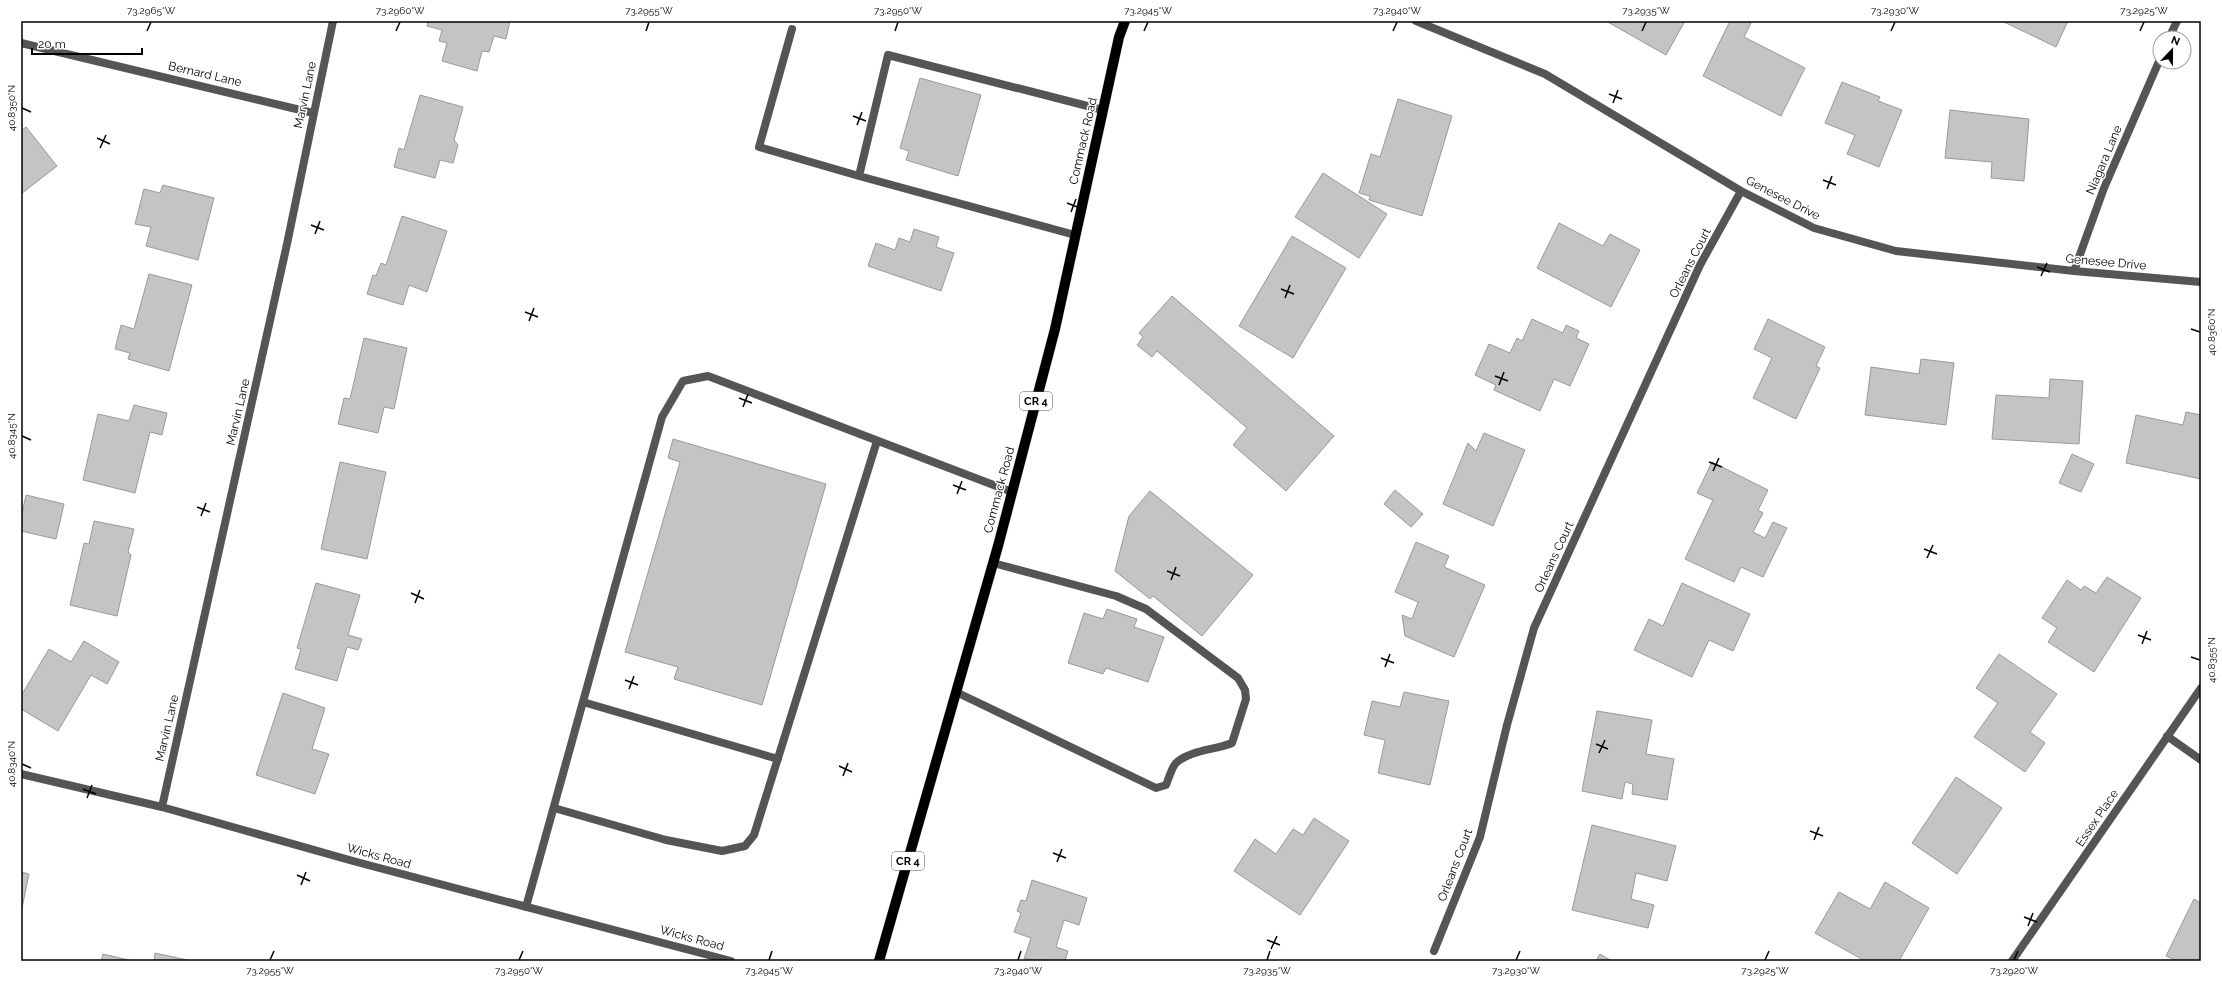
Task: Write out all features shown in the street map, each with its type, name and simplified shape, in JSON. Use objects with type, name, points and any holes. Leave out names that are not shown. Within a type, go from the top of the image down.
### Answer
[{"type":"main road","name":"Commack Road","points":[[879,961],[993,563],[1055,329],[1103,110],[1125,21]]},
{"type":"street","name":"Marvin Lane","points":[[162,807],[287,244],[333,21]]},
{"type":"street","name":"Genesee Drive","points":[[1416,21],[1545,74],[1741,191],[1814,228],[1896,252],[2074,271],[2201,282]]},
{"type":"street","points":[[792,29],[759,147],[1076,235]]},
{"type":"street","name":"Bernard Lane","points":[[21,43],[313,113]]},
{"type":"street","points":[[859,176],[888,55],[1103,110]]},
{"type":"street","name":"Niagara Lane","points":[[2074,271],[2104,188],[2155,70]]},
{"type":"street","name":"Orleans Court","points":[[1434,951],[1480,837],[1507,725],[1534,628],[1700,265],[1741,191]]},
{"type":"street","points":[[526,907],[662,417],[683,381],[708,376],[1012,492]]},
{"type":"street","points":[[554,808],[666,840],[722,851],[744,846],[754,835],[877,441]]},
{"type":"street","points":[[956,692],[1156,788],[1166,784],[1176,763],[1191,754],[1218,749],[1232,743],[1246,699],[1245,690],[1238,678],[1146,609],[1116,596],[993,563]]},
{"type":"street","name":"Essex Place","points":[[2012,961],[2201,688]]},
{"type":"street","points":[[583,702],[778,759]]},
{"type":"street","points":[[2167,736],[2201,760]]},
{"type":"street","name":"Wicks Road","points":[[21,774],[162,807],[345,859],[731,961]]},
{"type":"building","points":[[428,21],[510,21],[506,39],[494,36],[489,52],[482,51],[477,71],[442,61],[447,43],[439,41],[442,30],[427,26]]},
{"type":"building","points":[[1606,21],[1685,21],[1666,55]]},
{"type":"building","points":[[1730,21],[1747,21],[1751,23],[1744,37],[1805,68],[1781,116],[1703,76]]},
{"type":"building","points":[[2002,21],[2068,21],[2056,47]]},
{"type":"building","points":[[920,78],[981,95],[958,176],[906,160],[909,151],[900,148]]},
{"type":"building","points":[[1842,82],[1880,97],[1878,101],[1902,110],[1879,167],[1847,154],[1855,135],[1825,123]]},
{"type":"building","points":[[420,95],[463,107],[454,140],[458,145],[453,163],[440,160],[435,178],[394,167],[399,148],[404,150]]},
{"type":"building","points":[[1398,99],[1452,116],[1422,216],[1369,200],[1370,196],[1359,193],[1371,154],[1380,157]]},
{"type":"building","points":[[1950,110],[2029,119],[2024,181],[1991,178],[1992,162],[1945,158]]},
{"type":"building","points":[[26,127],[57,166],[21,194],[21,131]]},
{"type":"building","points":[[1323,173],[1387,214],[1359,258],[1295,217]]},
{"type":"building","points":[[163,185],[214,198],[198,260],[146,246],[151,227],[135,224],[144,189],[160,193]]},
{"type":"building","points":[[402,216],[447,231],[427,292],[409,285],[403,305],[367,294],[373,275],[376,276],[381,263],[386,265]]},
{"type":"building","points":[[1559,223],[1603,246],[1610,234],[1640,250],[1611,307],[1537,268]]},
{"type":"building","points":[[914,229],[939,237],[936,247],[954,253],[941,291],[868,266],[876,243],[895,250],[899,238],[910,242]]},
{"type":"building","points":[[1292,236],[1346,268],[1293,358],[1239,326]]},
{"type":"building","points":[[149,274],[192,285],[169,371],[128,359],[130,353],[115,349],[121,325],[134,329]]},
{"type":"building","points":[[1172,296],[1334,436],[1286,491],[1233,445],[1247,428],[1157,351],[1152,357],[1137,345],[1143,337],[1139,333]]},
{"type":"building","points":[[1532,319],[1563,333],[1566,325],[1579,331],[1576,338],[1589,344],[1570,386],[1554,379],[1540,411],[1494,390],[1496,385],[1475,375],[1489,344],[1510,353],[1517,338],[1522,341]]},
{"type":"building","points":[[1768,319],[1825,347],[1816,366],[1820,368],[1796,419],[1753,398],[1772,358],[1754,349]]},
{"type":"building","points":[[364,338],[407,348],[394,409],[384,407],[378,433],[338,424],[344,398],[350,399]]},
{"type":"building","points":[[1921,359],[1954,363],[1946,425],[1865,415],[1871,367],[1919,374]]},
{"type":"building","points":[[2050,379],[2083,381],[2079,444],[1992,439],[1996,395],[2049,398]]},
{"type":"building","points":[[134,405],[167,413],[162,435],[150,432],[135,493],[83,480],[98,414],[129,421]]},
{"type":"building","points":[[2186,412],[2201,415],[2201,479],[2126,463],[2136,415],[2183,425]]},
{"type":"building","points":[[1484,433],[1525,450],[1493,526],[1443,504],[1468,443],[1476,451]]},
{"type":"building","points":[[673,439],[826,484],[762,705],[674,679],[678,667],[625,652],[680,462],[668,458]]},
{"type":"building","points":[[2072,454],[2094,464],[2081,492],[2059,483]]},
{"type":"building","points":[[340,462],[386,472],[367,559],[321,549]]},
{"type":"building","points":[[1712,462],[1768,490],[1758,510],[1763,513],[1753,532],[1765,538],[1773,522],[1787,528],[1763,577],[1741,567],[1734,582],[1685,559],[1713,500],[1697,493]]},
{"type":"building","points":[[1395,490],[1423,514],[1411,527],[1384,504]]},
{"type":"building","points":[[1150,491],[1253,575],[1202,636],[1153,596],[1150,599],[1115,571],[1129,516]]},
{"type":"building","points":[[26,495],[64,504],[56,539],[21,531],[21,518]]},
{"type":"building","points":[[94,521],[134,529],[128,552],[131,555],[117,616],[70,605],[84,543],[89,544]]},
{"type":"building","points":[[1416,542],[1449,556],[1444,567],[1485,585],[1454,657],[1405,636],[1402,615],[1412,619],[1418,602],[1395,592]]},
{"type":"building","points":[[2107,577],[2141,598],[2094,672],[2048,642],[2057,628],[2042,618],[2067,580],[2081,590],[2084,586],[2096,593]]},
{"type":"building","points":[[316,583],[360,595],[348,635],[362,639],[358,650],[347,647],[337,681],[295,669],[301,649],[297,648]]},
{"type":"building","points":[[1682,583],[1750,614],[1733,651],[1709,640],[1692,677],[1634,650],[1649,619],[1663,626]]},
{"type":"building","points":[[1107,609],[1137,619],[1134,627],[1164,637],[1148,682],[1106,668],[1103,674],[1068,663],[1084,613],[1103,619]]},
{"type":"building","points":[[84,641],[119,662],[107,684],[91,675],[58,731],[21,709],[21,696],[49,649],[71,662]]},
{"type":"building","points":[[1999,654],[2057,694],[2030,732],[2045,743],[2025,772],[1974,737],[1998,703],[1976,688]]},
{"type":"building","points":[[1404,692],[1449,701],[1430,785],[1378,773],[1385,740],[1364,735],[1372,701],[1400,707]]},
{"type":"building","points":[[283,693],[325,708],[312,749],[329,754],[315,794],[256,775]]},
{"type":"building","points":[[1597,711],[1652,720],[1646,754],[1674,759],[1667,800],[1632,794],[1633,784],[1625,782],[1622,799],[1582,791]]},
{"type":"building","points":[[1956,777],[2002,808],[1957,874],[1912,843]]},
{"type":"building","points":[[1314,818],[1349,841],[1300,915],[1234,871],[1255,839],[1276,854],[1293,829],[1303,835]]},
{"type":"building","points":[[1592,825],[1676,846],[1667,881],[1636,873],[1631,899],[1654,905],[1648,928],[1572,910]]},
{"type":"building","points":[[21,872],[29,874],[21,913]]},
{"type":"building","points":[[1032,880],[1087,898],[1079,925],[1064,920],[1056,947],[1068,951],[1065,961],[1024,959],[1031,938],[1014,932],[1021,913],[1017,911],[1021,900],[1026,901]]},
{"type":"building","points":[[1885,882],[1929,908],[1899,961],[1865,961],[1815,933],[1839,892],[1870,909]]},
{"type":"building","points":[[2194,899],[2201,903],[2201,961],[2177,961],[2166,956]]},
{"type":"building","points":[[155,953],[192,961],[154,961]]},
{"type":"building","points":[[103,954],[133,961],[101,961]]},
{"type":"building","points":[[1600,954],[1612,961],[1596,961]]}]
